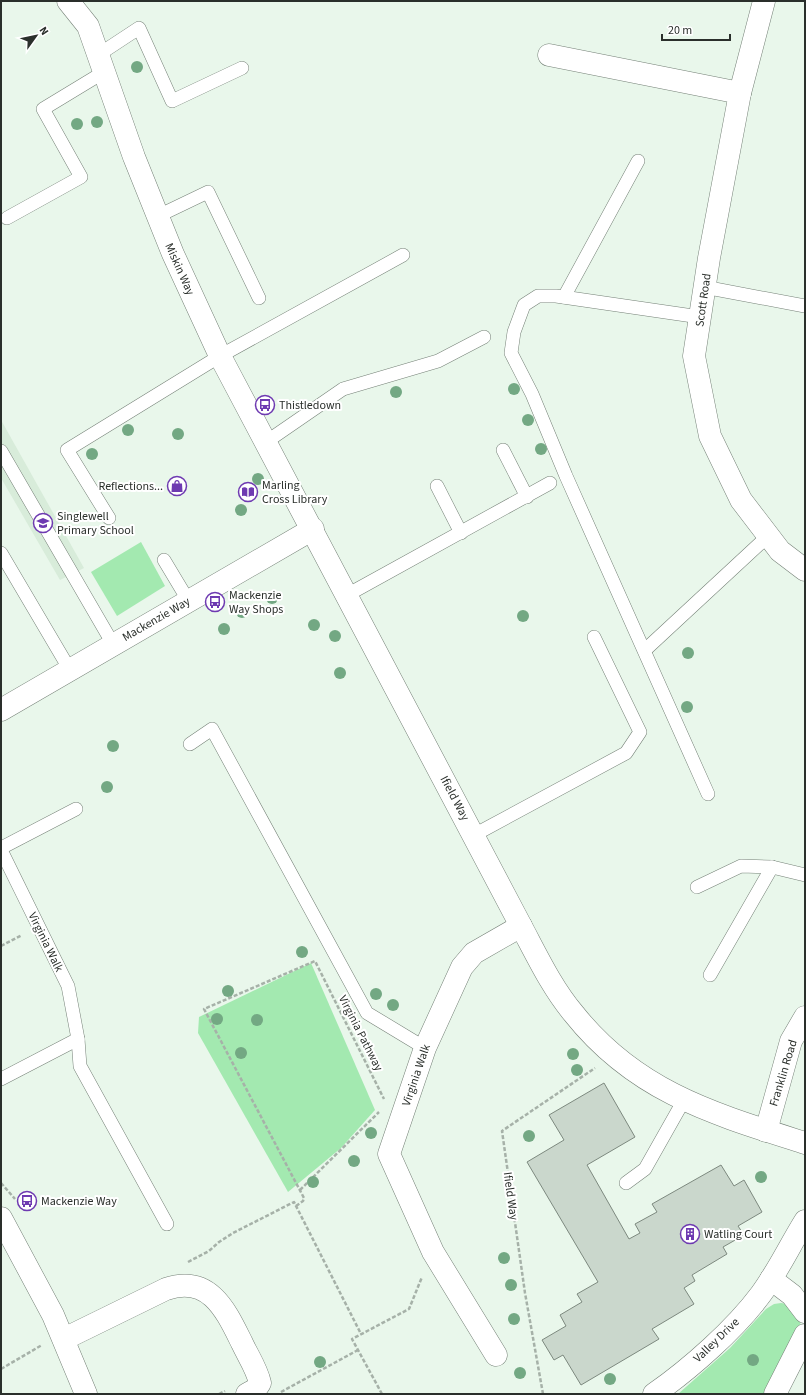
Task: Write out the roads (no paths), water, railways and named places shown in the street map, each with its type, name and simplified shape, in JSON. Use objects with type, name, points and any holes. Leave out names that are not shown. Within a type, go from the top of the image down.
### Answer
[{"type":"street","name":"Miskin Way","points":[[68,1],[88,26],[134,157],[184,280],[220,356],[313,530]]},
{"type":"street","name":"Scott Road","points":[[764,1],[740,93],[704,287],[694,356],[710,436],[741,500],[780,551],[805,570]]},
{"type":"street","points":[[549,55],[740,93]]},
{"type":"street","name":"Ifield Way","points":[[313,530],[521,926],[566,1004],[597,1039],[614,1055],[653,1084],[684,1100],[805,1144]]},
{"type":"street","name":"Mackenzie Way","points":[[1,710],[188,600],[313,530]]},
{"type":"street","name":"Virginia Walk","points":[[496,1355],[433,1252],[389,1154],[425,1048],[457,976],[467,959],[474,953],[521,926]]},
{"type":"street","name":"Franklin Road","points":[[766,1131],[791,1041],[805,1017]]},
{"type":"street","points":[[1,1218],[33,1275],[63,1336],[86,1394]]},
{"type":"street","name":"Valley Drive","points":[[654,1394],[715,1343],[756,1301],[771,1279],[805,1221]]},
{"type":"street","points":[[771,1279],[792,1295],[805,1312]]},
{"type":"street","points":[[63,1336],[166,1289],[182,1285],[196,1287],[212,1295],[224,1310],[253,1364],[260,1383],[256,1389],[239,1391]]},
{"type":"street","points":[[775,1394],[805,1335]]},
{"type":"lane","points":[[6,218],[81,177],[43,109],[101,63],[139,28],[172,101],[242,68]]},
{"type":"lane","points":[[564,297],[638,161]]},
{"type":"lane","points":[[158,216],[208,192],[259,298]]},
{"type":"lane","points":[[108,518],[67,450],[220,356],[403,255]]},
{"type":"lane","points":[[704,287],[805,306]]},
{"type":"lane","points":[[700,317],[564,297],[538,296],[524,305],[514,332],[511,353],[532,394],[566,476],[708,794]]},
{"type":"lane","points":[[266,442],[343,389],[438,361],[484,337]]},
{"type":"lane","points":[[503,450],[527,497]]},
{"type":"lane","points":[[1,451],[113,644]]},
{"type":"lane","points":[[346,595],[527,497],[550,483]]},
{"type":"lane","points":[[437,486],[461,533]]},
{"type":"lane","points":[[645,650],[768,536]]},
{"type":"lane","points":[[1,553],[70,670]]},
{"type":"lane","points":[[164,560],[188,600]]},
{"type":"lane","points":[[474,835],[626,753],[640,732],[594,637]]},
{"type":"lane","points":[[190,744],[212,729],[367,1013],[425,1048]]},
{"type":"lane","name":"Virginia Walk","points":[[76,809],[1,849],[68,986],[78,1039],[80,1066],[167,1224]]},
{"type":"lane","points":[[697,887],[741,866],[772,867],[805,875]]},
{"type":"lane","points":[[710,974],[772,867]]},
{"type":"lane","points":[[1,1079],[78,1039]]},
{"type":"lane","points":[[626,1183],[645,1169],[684,1100]]},
{"type":"place","name":"Thistledown","points":[[265,405]]},
{"type":"place","name":"Reflections...","points":[[177,486]]},
{"type":"place","name":"Marling Cross Library","points":[[248,492]]},
{"type":"place","name":"Singlewell Primary School","points":[[43,523]]},
{"type":"place","name":"Mackenzie Way Shops","points":[[215,602]]},
{"type":"place","name":"Mackenzie Way","points":[[27,1201]]},
{"type":"place","name":"Watling Court","points":[[690,1234]]}]
